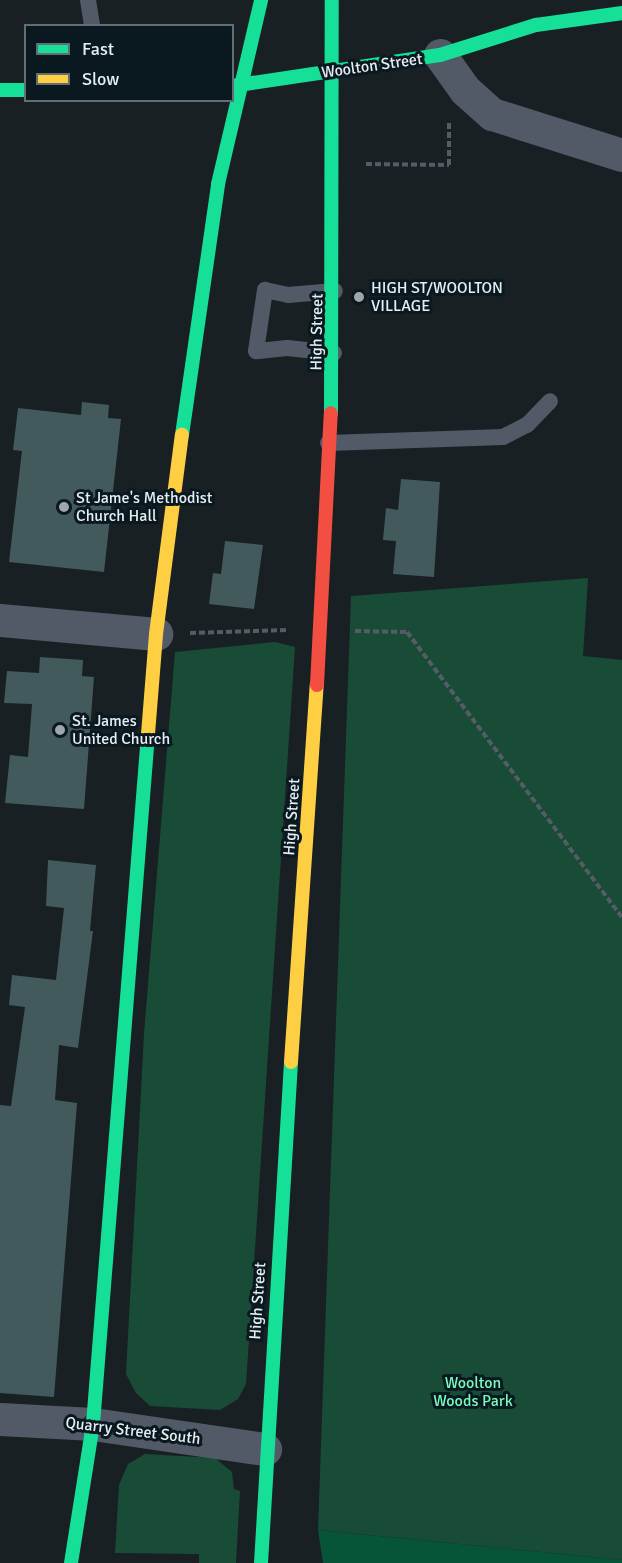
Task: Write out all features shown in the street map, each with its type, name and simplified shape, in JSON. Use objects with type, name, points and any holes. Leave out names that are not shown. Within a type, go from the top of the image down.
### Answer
[{"type":"main road","points":[[236,86],[261,0]]},
{"type":"main road","name":"High Street","points":[[261,1563],[265,1449],[321,630],[334,353],[330,72],[332,0]]},
{"type":"main road","points":[[440,55],[536,25],[622,13]]},
{"type":"main road","name":"Woolton Street","points":[[236,86],[440,55]]},
{"type":"main road","points":[[0,90],[24,90]]},
{"type":"main road","points":[[71,1563],[93,1424],[156,634],[194,339],[233,102]]},
{"type":"street","name":"Woolton Street","points":[[440,55],[465,90],[492,114],[622,155]]},
{"type":"street","points":[[0,620],[156,634]]},
{"type":"street","name":"Quarry Street South","points":[[0,1419],[93,1424],[265,1449]]},
{"type":"lane","points":[[88,0],[92,24]]},
{"type":"lane","points":[[334,291],[288,295],[265,290],[256,351],[286,348],[334,353]]},
{"type":"lane","points":[[328,443],[503,437],[527,425],[550,401]]},
{"type":"path","points":[[365,164],[448,165],[449,116]]},
{"type":"path","points":[[156,634],[321,630],[407,632],[622,917]]},
{"type":"green space","name":"Woolton Woods Park","points":[[588,578],[583,656],[622,660],[622,1560],[318,1530],[351,596]]},
{"type":"green space","points":[[275,642],[295,647],[246,1384],[238,1399],[220,1410],[150,1406],[136,1393],[126,1374],[144,1034],[175,652]]},
{"type":"green space","points":[[145,1454],[215,1458],[232,1472],[234,1489],[240,1491],[236,1563],[199,1563],[199,1554],[115,1553],[119,1485],[128,1464]]},
{"type":"green space","points":[[318,1530],[622,1560],[622,1563],[323,1563]]},
{"type":"building","name":"St Jame's Methodist Church Hall","points":[[82,402],[109,405],[108,418],[121,419],[104,572],[9,562],[22,451],[13,450],[18,408],[81,415]]},
{"type":"building","points":[[401,479],[440,482],[434,577],[393,574],[396,541],[383,540],[386,508],[398,510]]},
{"type":"building","points":[[225,541],[263,545],[254,609],[209,604],[213,573],[221,574]]},
{"type":"building","name":"St. James United Church","points":[[40,657],[83,660],[82,676],[94,677],[84,809],[5,803],[10,755],[28,757],[32,704],[4,703],[7,671],[39,673]]},
{"type":"building","points":[[48,860],[96,865],[90,931],[93,931],[78,1048],[59,1045],[55,1100],[77,1103],[54,1397],[0,1393],[0,1105],[11,1106],[25,1007],[9,1005],[12,975],[56,980],[64,908],[46,906]]},
{"type":"traffic: fast","points":[[182,435],[218,184],[261,0]]},
{"type":"traffic: fast","points":[[331,413],[332,0]]},
{"type":"traffic: fast","points":[[234,86],[440,55],[536,25],[622,13]]},
{"type":"traffic: fast","points":[[0,90],[24,90]]},
{"type":"traffic: fast","points":[[71,1563],[93,1424],[148,734]]},
{"type":"traffic: fast","points":[[261,1563],[291,1062]]},
{"type":"traffic: slow","points":[[148,734],[156,634],[182,435]]},
{"type":"traffic: slow","points":[[291,1062],[317,685]]},
{"type":"traffic: jam","points":[[317,685],[331,413]]},
{"type":"place","name":"HIGH ST/WOOLTON VILLAGE","points":[[359,297]]},
{"type":"place","name":"St Jame's Methodist Church Hall","points":[[64,507]]},
{"type":"place","name":"St. James United Church","points":[[60,730]]}]
